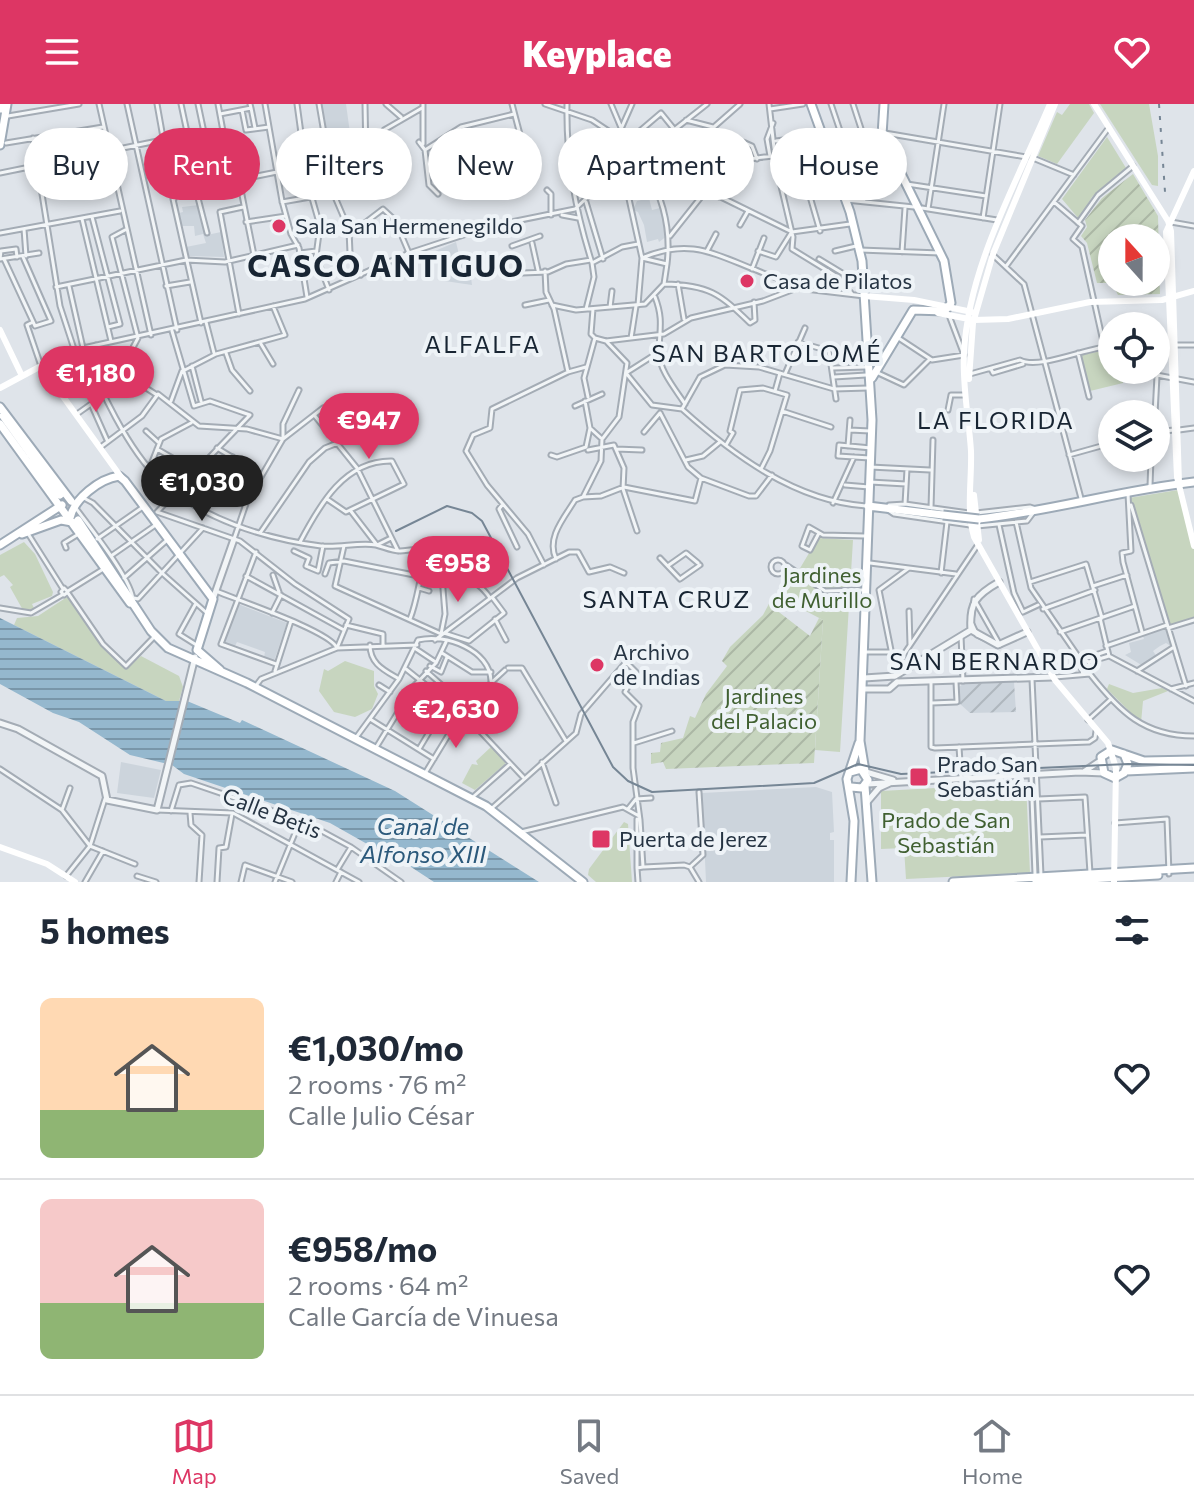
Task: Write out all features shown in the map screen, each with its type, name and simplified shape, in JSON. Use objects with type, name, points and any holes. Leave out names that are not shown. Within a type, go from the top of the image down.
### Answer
[{"type":"main road","points":[[3,144],[2,109],[7,104]]},
{"type":"main road","points":[[811,104],[819,128]]},
{"type":"main road","points":[[882,128],[884,104]]},
{"type":"main road","points":[[1053,104],[984,260],[972,316],[964,355],[972,484],[979,545],[1061,690],[1103,736],[1104,774],[1115,788]]},
{"type":"main road","points":[[1094,104],[1168,221],[1171,231],[1170,298]]},
{"type":"main road","points":[[968,395],[972,316],[1030,158]]},
{"type":"main road","points":[[1194,171],[1189,189],[1168,221],[1180,502],[1194,546]]},
{"type":"main road","points":[[907,188],[940,253],[949,311]]},
{"type":"main road","points":[[846,200],[860,248],[871,376],[872,431],[860,741],[872,882]]},
{"type":"main road","points":[[864,296],[905,299],[990,320],[1096,301],[1170,298],[1194,291]]},
{"type":"main road","points":[[871,376],[909,314],[912,304],[905,299]]},
{"type":"main road","points":[[909,314],[916,309],[949,311]]},
{"type":"main road","points":[[0,330],[22,376]]},
{"type":"main road","points":[[868,354],[873,362],[881,360]]},
{"type":"main road","points":[[0,388],[41,366],[77,414],[105,444],[121,477],[214,595],[198,648],[221,671]]},
{"type":"main road","points":[[0,408],[2,422],[59,506],[134,602],[155,636],[171,650],[255,687],[491,809],[572,878],[583,882]]},
{"type":"main road","points":[[0,408],[76,501]]},
{"type":"main road","points":[[2,422],[60,495]]},
{"type":"main road","points":[[17,536],[59,506],[76,501],[112,477],[121,477]]},
{"type":"main road","points":[[868,506],[976,521],[1082,502],[1127,490],[1194,482]]},
{"type":"main road","points":[[69,519],[76,501]]},
{"type":"main road","points":[[69,519],[124,597],[134,602]]},
{"type":"main road","points":[[0,545],[27,532],[69,519]]},
{"type":"main road","points":[[860,741],[847,779],[851,787],[854,846],[851,882],[862,877],[872,882]]},
{"type":"main road","points":[[1105,755],[1124,754],[1158,762],[1194,760]]},
{"type":"main road","points":[[1115,788],[1125,772],[1124,754]]},
{"type":"main road","points":[[1105,755],[1115,778],[1115,861],[1120,877]]},
{"type":"main road","points":[[850,772],[857,768],[865,772]]},
{"type":"main road","points":[[1115,778],[1125,772],[1194,768]]},
{"type":"main road","points":[[1104,774],[1115,778]]},
{"type":"main road","points":[[851,787],[858,789],[866,785]]},
{"type":"main road","points":[[0,847],[64,874],[75,882]]},
{"type":"main road","points":[[953,882],[1090,879],[1194,870]]},
{"type":"main road","points":[[1090,879],[1104,873],[1120,877]]},
{"type":"main road","points":[[1039,881],[1069,879]]},
{"type":"street","points":[[29,104],[29,113]]},
{"type":"street","points":[[2,109],[29,113],[79,104]]},
{"type":"street","points":[[96,128],[103,127],[99,104]]},
{"type":"street","points":[[109,557],[131,542],[250,415],[210,401],[194,406],[182,371],[127,104]]},
{"type":"street","points":[[157,104],[160,128]]},
{"type":"street","points":[[181,104],[186,128]]},
{"type":"street","points":[[198,104],[204,128]]},
{"type":"street","points":[[218,104],[222,128]]},
{"type":"street","points":[[265,104],[276,166]]},
{"type":"street","points":[[297,104],[301,128]]},
{"type":"street","points":[[319,104],[324,128]]},
{"type":"street","points":[[363,128],[365,104]]},
{"type":"street","points":[[386,104],[401,117]]},
{"type":"street","points":[[512,104],[518,128]]},
{"type":"street","points":[[545,104],[592,120],[604,128]]},
{"type":"street","points":[[567,104],[567,151],[575,209],[594,277],[586,309]]},
{"type":"street","points":[[611,104],[621,128]]},
{"type":"street","points":[[621,128],[632,104]]},
{"type":"street","points":[[676,128],[707,104]]},
{"type":"street","points":[[686,120],[714,127],[740,104]]},
{"type":"street","points":[[774,128],[770,106],[803,104]]},
{"type":"street","points":[[831,104],[839,128]]},
{"type":"street","points":[[853,104],[861,128]]},
{"type":"street","points":[[928,209],[944,104]]},
{"type":"street","points":[[983,218],[1000,104]]},
{"type":"street","points":[[387,128],[422,105]]},
{"type":"street","points":[[422,105],[421,143],[428,177]]},
{"type":"street","points":[[220,114],[251,106],[255,128]]},
{"type":"street","points":[[242,110],[246,128]]},
{"type":"street","points":[[645,128],[661,113],[674,128]]},
{"type":"street","points":[[425,152],[461,127],[514,114]]},
{"type":"street","points":[[771,128],[773,123]]},
{"type":"street","points":[[260,128],[269,127]]},
{"type":"street","points":[[1007,265],[1109,128]]},
{"type":"street","points":[[907,137],[1030,158],[1074,175]]},
{"type":"street","points":[[3,144],[24,140]]},
{"type":"street","points":[[128,149],[144,145]]},
{"type":"street","points":[[754,151],[757,159]]},
{"type":"street","points":[[754,159],[770,157]]},
{"type":"street","points":[[1098,312],[1082,247],[1073,239],[1098,195],[1133,166]]},
{"type":"street","points":[[0,173],[24,168]]},
{"type":"street","points":[[907,183],[986,196]]},
{"type":"street","points":[[547,190],[551,194],[551,215]]},
{"type":"street","points":[[43,200],[56,287],[74,350]]},
{"type":"street","points":[[118,200],[151,335]]},
{"type":"street","points":[[174,200],[191,281],[214,355]]},
{"type":"street","points":[[200,200],[207,233]]},
{"type":"street","points":[[242,200],[254,255]]},
{"type":"street","points":[[301,200],[282,202],[291,234],[299,246],[307,297]]},
{"type":"street","points":[[311,200],[319,222],[316,251],[329,290]]},
{"type":"street","points":[[337,200],[349,233],[349,250],[361,275]]},
{"type":"street","points":[[629,200],[642,258],[631,338]]},
{"type":"street","points":[[552,305],[586,309],[637,306],[655,297],[664,284],[670,236],[661,200]]},
{"type":"street","points":[[670,236],[699,200]]},
{"type":"street","points":[[725,200],[792,232],[820,231],[854,223]]},
{"type":"street","points":[[784,200],[793,251],[836,276],[852,295]]},
{"type":"street","points":[[811,200],[820,231]]},
{"type":"street","points":[[846,200],[917,207],[1001,221]]},
{"type":"street","points":[[496,225],[558,214],[586,202],[603,259]]},
{"type":"street","points":[[1054,202],[1080,224]]},
{"type":"street","points":[[239,314],[220,212],[243,207]]},
{"type":"street","points":[[902,252],[905,207]]},
{"type":"street","points":[[349,233],[383,209],[395,220],[409,253]]},
{"type":"street","points":[[0,233],[120,211]]},
{"type":"street","points":[[740,225],[748,211]]},
{"type":"street","points":[[558,214],[578,218]]},
{"type":"street","points":[[246,222],[286,216]]},
{"type":"street","points":[[92,217],[120,324],[108,327]]},
{"type":"street","points":[[82,219],[111,341]]},
{"type":"street","points":[[1168,221],[1194,226]]},
{"type":"street","points":[[291,234],[319,222],[349,233]]},
{"type":"street","points":[[1171,231],[1177,225]]},
{"type":"street","points":[[34,324],[1,259],[1,251],[16,249],[22,257],[51,321],[34,324],[27,325],[41,366],[74,350],[174,331],[307,297],[409,253],[488,227]]},
{"type":"street","points":[[22,257],[24,229]]},
{"type":"street","points":[[121,370],[133,351],[137,336],[112,237],[125,230]]},
{"type":"street","points":[[758,251],[778,256],[792,232]]},
{"type":"street","points":[[707,251],[716,234]]},
{"type":"street","points":[[512,246],[532,242],[540,236]]},
{"type":"street","points":[[752,269],[764,238]]},
{"type":"street","points":[[532,242],[538,270]]},
{"type":"street","points":[[522,273],[603,259],[622,247],[638,244]]},
{"type":"street","points":[[56,287],[121,276],[186,260],[228,261],[299,246]]},
{"type":"street","points":[[642,258],[669,247],[707,251],[795,289]]},
{"type":"street","points":[[835,251],[860,248],[940,253]]},
{"type":"street","points":[[300,253],[316,251]]},
{"type":"street","points":[[1,259],[39,253]]},
{"type":"street","points":[[993,254],[1024,284],[1082,502]]},
{"type":"street","points":[[642,258],[667,264]]},
{"type":"street","points":[[819,259],[857,282],[863,282]]},
{"type":"street","points":[[545,271],[549,300],[568,372]]},
{"type":"street","points":[[820,289],[822,279]]},
{"type":"street","points":[[166,286],[191,281]]},
{"type":"street","points":[[664,284],[701,286],[736,305],[747,321],[754,323],[754,302]]},
{"type":"street","points":[[678,284],[685,320]]},
{"type":"street","points":[[69,285],[83,348],[124,430],[150,467],[176,492],[238,526],[260,533],[323,546],[377,545],[398,551],[414,547],[429,551],[441,564],[470,577],[504,613],[469,641],[442,633],[335,586],[344,561],[344,546]]},
{"type":"street","points":[[593,309],[591,334],[606,341],[663,333],[685,320],[795,289],[820,289],[864,296]]},
{"type":"street","points":[[610,307],[612,291]]},
{"type":"street","points":[[655,297],[663,333],[659,352],[663,369],[685,404]]},
{"type":"street","points":[[525,305],[549,300]]},
{"type":"street","points":[[170,402],[182,371],[214,355],[285,335],[273,306]]},
{"type":"street","points":[[833,368],[852,367],[904,385],[930,359],[964,355],[949,311]]},
{"type":"street","points":[[775,391],[805,328]]},
{"type":"street","points":[[896,337],[930,359]]},
{"type":"street","points":[[587,448],[590,428],[586,367],[595,338]]},
{"type":"street","points":[[602,439],[619,417],[626,373],[626,362],[606,341]]},
{"type":"street","points":[[798,342],[829,351],[836,399]]},
{"type":"street","points":[[261,344],[273,364]]},
{"type":"street","points":[[96,345],[121,370],[170,402],[191,423],[247,429],[283,439]]},
{"type":"street","points":[[1172,346],[1194,345]]},
{"type":"street","points":[[970,374],[991,369],[993,373],[1024,363],[1098,348]]},
{"type":"street","points":[[626,373],[659,352]]},
{"type":"street","points":[[717,352],[725,365]]},
{"type":"street","points":[[226,353],[232,370],[250,391]]},
{"type":"street","points":[[1078,353],[1089,397]]},
{"type":"street","points":[[54,384],[90,363]]},
{"type":"street","points":[[682,409],[700,377],[725,365],[747,364],[834,389],[871,376]]},
{"type":"street","points":[[192,366],[201,402]]},
{"type":"street","points":[[544,565],[528,534],[495,495],[466,449],[473,435],[491,425],[490,411],[568,372],[586,367]]},
{"type":"street","points":[[626,373],[660,410],[685,460],[701,478],[756,496],[772,475]]},
{"type":"street","points":[[834,377],[871,376]]},
{"type":"street","points":[[1170,378],[1194,382]]},
{"type":"street","points":[[283,439],[283,424],[299,390]]},
{"type":"street","points":[[726,445],[733,433],[730,431],[740,390],[775,391],[787,395],[761,469]]},
{"type":"street","points":[[77,414],[91,404],[105,444],[142,416],[157,394]]},
{"type":"street","points":[[575,406],[602,394]]},
{"type":"street","points":[[948,410],[951,395],[968,395]]},
{"type":"street","points":[[323,408],[283,439],[262,475],[247,501],[214,595],[236,599],[291,621],[332,640],[337,648]]},
{"type":"street","points":[[660,410],[682,409],[720,442],[772,475],[833,503],[868,506]]},
{"type":"street","points":[[644,432],[660,410]]},
{"type":"street","points":[[782,411],[831,427]]},
{"type":"street","points":[[314,415],[357,468],[398,551]]},
{"type":"street","points":[[848,446],[850,420]]},
{"type":"street","points":[[150,467],[159,443],[191,423]]},
{"type":"street","points":[[583,497],[598,468],[603,446],[602,439],[590,428]]},
{"type":"street","points":[[1170,431],[1194,428]]},
{"type":"street","points":[[850,430],[872,431]]},
{"type":"street","points":[[146,431],[159,443]]},
{"type":"street","points":[[260,533],[309,462],[338,442],[363,433],[368,439]]},
{"type":"street","points":[[931,508],[933,440]]},
{"type":"street","points":[[685,460],[703,456],[720,442]]},
{"type":"street","points":[[871,448],[839,445],[838,456],[907,469],[931,470]]},
{"type":"street","points":[[551,455],[557,457],[603,446],[642,450]]},
{"type":"street","points":[[615,447],[624,468],[623,489],[637,531]]},
{"type":"street","points":[[1069,455],[1098,447]]},
{"type":"street","points":[[217,448],[262,475]]},
{"type":"street","points":[[157,449],[226,489]]},
{"type":"street","points":[[217,483],[233,457]]},
{"type":"street","points":[[833,503],[844,485],[854,457]]},
{"type":"street","points":[[300,542],[327,499],[357,468],[392,461],[404,484],[346,512],[327,499]]},
{"type":"street","points":[[905,504],[907,469]]},
{"type":"street","points":[[1151,472],[1151,487]]},
{"type":"street","points":[[556,559],[552,549],[575,500],[623,489],[666,493],[695,501],[701,478]]},
{"type":"street","points":[[844,485],[906,484]]},
{"type":"street","points":[[1127,490],[1186,686],[1183,694]]},
{"type":"street","points":[[601,496],[601,503]]},
{"type":"street","points":[[76,501],[93,503],[162,573],[208,614]]},
{"type":"street","points":[[76,501],[124,578],[134,602],[203,528]]},
{"type":"street","points":[[504,504],[499,509],[517,547]]},
{"type":"street","points":[[885,508],[894,514],[947,522],[976,521],[1030,507],[1033,512],[1027,521],[999,525],[976,521],[931,508],[905,504],[885,508]]},
{"type":"street","points":[[1131,505],[1131,551],[1122,553],[1142,632]]},
{"type":"street","points":[[97,539],[144,506]]},
{"type":"street","points":[[350,510],[377,545]]},
{"type":"street","points":[[155,517],[203,528],[234,539],[256,552],[295,584],[349,619],[337,648]]},
{"type":"street","points":[[941,573],[947,522]]},
{"type":"street","points":[[1016,522],[1029,582],[1039,604],[1082,660],[1083,674]]},
{"type":"street","points":[[999,525],[1014,593],[1023,612],[1039,604]]},
{"type":"street","points":[[819,533],[810,550],[802,546],[809,527],[819,533],[866,534]]},
{"type":"street","points":[[27,532],[103,644],[126,666],[155,636]]},
{"type":"street","points":[[66,548],[64,543],[80,532]]},
{"type":"street","points":[[124,578],[168,539]]},
{"type":"street","points":[[377,545],[392,539]]},
{"type":"street","points":[[896,666],[956,574],[979,545]]},
{"type":"street","points":[[294,551],[309,558],[306,566],[318,571],[323,546]]},
{"type":"street","points":[[410,619],[419,588],[419,576],[429,551]]},
{"type":"street","points":[[435,640],[513,581],[572,551],[579,554],[586,570],[615,568],[624,573]]},
{"type":"street","points":[[256,552],[221,644],[276,664]]},
{"type":"street","points":[[660,558],[675,578],[680,579],[699,564],[686,553],[668,566]]},
{"type":"street","points":[[325,574],[329,563],[344,561],[419,576]]},
{"type":"street","points":[[615,568],[619,563]]},
{"type":"street","points":[[866,563],[956,574]]},
{"type":"street","points":[[441,564],[445,614],[442,633]]},
{"type":"street","points":[[1029,582],[1086,564],[1107,651],[1194,701]]},
{"type":"street","points":[[786,565],[825,591],[865,590]]},
{"type":"street","points":[[0,608],[31,613],[105,568]]},
{"type":"street","points":[[896,679],[896,666],[879,590],[909,568]]},
{"type":"street","points":[[272,613],[280,593],[273,575]]},
{"type":"street","points":[[1043,609],[1127,575]]},
{"type":"street","points":[[246,576],[345,627],[383,634],[383,645]]},
{"type":"street","points":[[974,633],[971,622],[974,599],[999,582]]},
{"type":"street","points":[[419,588],[429,591]]},
{"type":"street","points":[[974,599],[1000,645]]},
{"type":"street","points":[[157,810],[198,648],[179,634],[195,604]]},
{"type":"street","points":[[1060,632],[1135,606]]},
{"type":"street","points":[[909,611],[910,645]]},
{"type":"street","points":[[495,619],[506,640]]},
{"type":"street","points":[[1082,660],[1089,662],[1142,632],[1194,620]]},
{"type":"street","points":[[274,673],[291,621]]},
{"type":"street","points":[[1000,645],[1027,632]]},
{"type":"street","points":[[863,689],[889,689],[896,679],[961,636],[974,633],[1000,645]]},
{"type":"street","points":[[932,703],[957,702],[961,636]]},
{"type":"street","points":[[255,687],[261,679],[337,648],[417,645],[435,640],[475,651],[491,672],[491,681]]},
{"type":"street","points":[[375,749],[419,678],[442,653],[446,642]]},
{"type":"street","points":[[370,645],[370,653],[377,665],[399,679]]},
{"type":"street","points":[[417,645],[434,661]]},
{"type":"street","points":[[355,739],[399,679],[417,645]]},
{"type":"street","points":[[1137,671],[1174,647]]},
{"type":"street","points":[[1082,660],[1107,651]]},
{"type":"street","points":[[864,652],[893,652]]},
{"type":"street","points":[[361,653],[370,653]]},
{"type":"street","points":[[442,653],[472,672],[491,672]]},
{"type":"street","points":[[430,666],[441,672],[448,656]]},
{"type":"street","points":[[491,809],[576,733],[581,714],[626,662],[636,672],[625,692],[646,709]]},
{"type":"street","points":[[1089,662],[1090,674],[1129,719],[1150,730],[1194,736]]},
{"type":"street","points":[[424,775],[462,714],[506,669],[520,666],[566,741]]},
{"type":"street","points":[[405,668],[462,714],[524,778]]},
{"type":"street","points":[[419,749],[452,694],[426,671]]},
{"type":"street","points":[[864,678],[931,683],[1090,674]]},
{"type":"street","points":[[1061,690],[1061,684],[1071,676]]},
{"type":"street","points":[[1032,679],[1039,881]]},
{"type":"street","points":[[931,683],[931,747],[1089,742],[1095,738],[1095,727]]},
{"type":"street","points":[[1171,689],[1194,683]]},
{"type":"street","points":[[379,685],[390,692]]},
{"type":"street","points":[[1088,720],[1111,699]]},
{"type":"street","points":[[406,703],[454,726]]},
{"type":"street","points":[[639,706],[634,719],[633,768],[643,867]]},
{"type":"street","points":[[370,719],[434,759]]},
{"type":"street","points":[[0,723],[102,776],[106,782],[105,799],[90,846],[55,882]]},
{"type":"street","points":[[634,743],[672,731]]},
{"type":"street","points":[[959,747],[961,777]]},
{"type":"street","points":[[1080,772],[1105,755]]},
{"type":"street","points":[[542,762],[556,803]]},
{"type":"street","points":[[471,799],[511,764]]},
{"type":"street","points":[[0,769],[62,810],[90,846],[135,864]]},
{"type":"street","points":[[865,772],[894,780]]},
{"type":"street","points":[[1035,772],[1040,837],[1039,881]]},
{"type":"street","points":[[866,785],[894,780],[1035,772],[1104,774]]},
{"type":"street","points":[[866,803],[879,788],[894,780]]},
{"type":"street","name":"Calle Betis","points":[[171,811],[178,786],[191,783],[300,821],[351,847],[402,882]]},
{"type":"street","points":[[62,810],[70,788]]},
{"type":"street","points":[[637,868],[690,867],[703,855],[699,792]]},
{"type":"street","points":[[1038,799],[1085,797],[1090,879]]},
{"type":"street","points":[[521,832],[628,809],[637,802],[651,798]]},
{"type":"street","points":[[105,799],[157,810],[233,813],[359,882]]},
{"type":"street","points":[[628,809],[639,818]]},
{"type":"street","points":[[190,813],[191,825],[202,835],[199,882]]},
{"type":"street","points":[[217,882],[219,847],[226,847],[233,813]]},
{"type":"street","points":[[638,882],[634,821],[639,818]]},
{"type":"street","points":[[1115,823],[1167,819],[1169,872]]},
{"type":"street","points":[[275,882],[300,821]]},
{"type":"street","points":[[532,841],[539,829]]},
{"type":"street","points":[[1040,837],[1087,835]]},
{"type":"street","points":[[336,882],[351,847]]},
{"type":"street","points":[[85,882],[103,851]]},
{"type":"street","points":[[1115,861],[1120,877]]},
{"type":"street","points":[[241,882],[245,865],[278,874],[292,882]]},
{"type":"street","points":[[690,867],[699,882]]},
{"type":"street","points":[[1069,879],[1104,873]]},
{"type":"street","points":[[137,876],[156,882]]},
{"type":"shaded area","points":[[321,104],[346,104],[349,128],[326,128]]},
{"type":"shaded area","points":[[650,200],[652,210],[660,208],[667,236],[659,242],[658,239],[647,242],[644,225],[638,212],[633,210],[637,201]]},
{"type":"shaded area","points":[[199,205],[207,235],[221,232],[224,257],[187,256],[186,247],[206,243],[203,234],[195,236],[194,226],[182,226],[179,213],[183,212],[182,207]]},
{"type":"shaded area","points":[[456,242],[461,263],[469,263],[472,285],[438,280],[437,262],[446,264],[443,255],[435,251]]},
{"type":"shaded area","points":[[238,604],[287,623],[274,661],[264,657],[265,652],[237,642],[235,646],[224,642]]},
{"type":"shaded area","points":[[1165,626],[1172,647],[1166,643],[1160,646],[1153,651],[1157,657],[1143,666],[1125,655],[1131,652],[1129,643],[1144,639],[1142,633]]},
{"type":"shaded area","points":[[1014,682],[1016,712],[970,713],[959,703],[959,687],[963,684]]},
{"type":"shaded area","points":[[121,762],[161,770],[154,798],[117,793]]},
{"type":"shaded area","points":[[816,787],[832,792],[834,832],[830,833],[830,840],[834,840],[834,882],[706,882],[702,793]]},
{"type":"green space","points":[[1070,104],[1089,104],[1094,113],[1057,164],[1038,156],[1057,112],[1062,115]]},
{"type":"green space","points":[[1100,104],[1149,104],[1158,156],[1158,186],[1152,185]]},
{"type":"green space","points":[[1107,137],[1126,168],[1092,197],[1079,219],[1062,199]]},
{"type":"green space","points":[[1133,174],[1158,216],[1158,224],[1098,224],[1097,283],[1087,243],[1081,236],[1087,227],[1085,220],[1102,198]]},
{"type":"green space","points":[[1098,352],[1098,384],[1119,384],[1090,391],[1081,355]]},
{"type":"green space","points":[[1178,490],[1194,546],[1194,620],[1168,628],[1129,498]]},
{"type":"green space","name":"Jardines de Murillo","points":[[818,538],[853,540],[840,752],[815,750],[823,620],[775,595],[793,580]]},
{"type":"green space","points":[[24,542],[35,554],[53,592],[52,596],[32,604],[35,610],[24,612],[10,587],[13,585],[4,575],[0,577],[0,555]]},
{"type":"green space","points":[[67,597],[109,654],[127,668],[141,656],[179,676],[183,687],[179,701],[166,701],[14,625],[17,618],[38,616]]},
{"type":"green space","name":"Jardines del Palacio","points":[[772,598],[771,606],[810,636],[819,618],[823,620],[814,763],[666,769],[663,762],[651,764],[651,753],[660,752],[661,743],[683,738],[690,716],[695,718],[706,694],[727,666],[722,661],[730,647],[763,615]]},
{"type":"green space","points":[[345,661],[374,671],[374,686],[378,694],[372,709],[355,717],[334,712],[319,691],[324,669],[328,671]]},
{"type":"green space","points":[[1109,684],[1133,693],[1162,688],[1168,691],[1143,701],[1141,723],[1107,689]]},
{"type":"green space","points":[[491,747],[506,763],[475,790],[462,783],[472,764],[478,765],[476,761]]},
{"type":"green space","name":"Prado de San Sebastián","points":[[1026,783],[1030,873],[906,879],[904,848],[881,849],[881,791]]},
{"type":"green space","points":[[624,822],[628,824],[632,882],[596,882],[588,875],[589,869]]},
{"type":"water","name":"Canal de Alfonso XIII","points":[[0,618],[166,701],[187,701],[240,723],[242,720],[395,791],[539,882],[434,882],[382,848],[383,853],[330,823],[184,774],[172,765],[130,755],[79,722],[53,713],[0,684]]},
{"type":"tunnel","points":[[60,495],[75,516]]},
{"type":"tram line","points":[[396,531],[447,506],[472,513],[482,521],[613,767],[628,781],[652,792],[814,783],[858,764],[901,774],[1128,764],[1194,765]]},
{"type":"railway","points":[[1159,104],[1165,192]]},
{"type":"place","name":"Sala San Hermenegildo","points":[[279,226]]},
{"type":"place","name":"Casa de Pilatos","points":[[747,281]]},
{"type":"place","name":"Archivo de Indias","points":[[597,665]]},
{"type":"place","name":"Prado San Sebastián","points":[[919,777]]},
{"type":"place","name":"Puerta de Jerez","points":[[601,839]]},
{"type":"district","name":"CASCO ANTIGUO","points":[[386,267]]},
{"type":"district","name":"ALFALFA","points":[[483,345]]},
{"type":"district","name":"SAN BARTOLOMÉ","points":[[767,354]]},
{"type":"district","name":"LA FLORIDA","points":[[996,421]]},
{"type":"district","name":"SANTA CRUZ","points":[[667,600]]},
{"type":"district","name":"SAN BERNARDO","points":[[995,662]]}]
